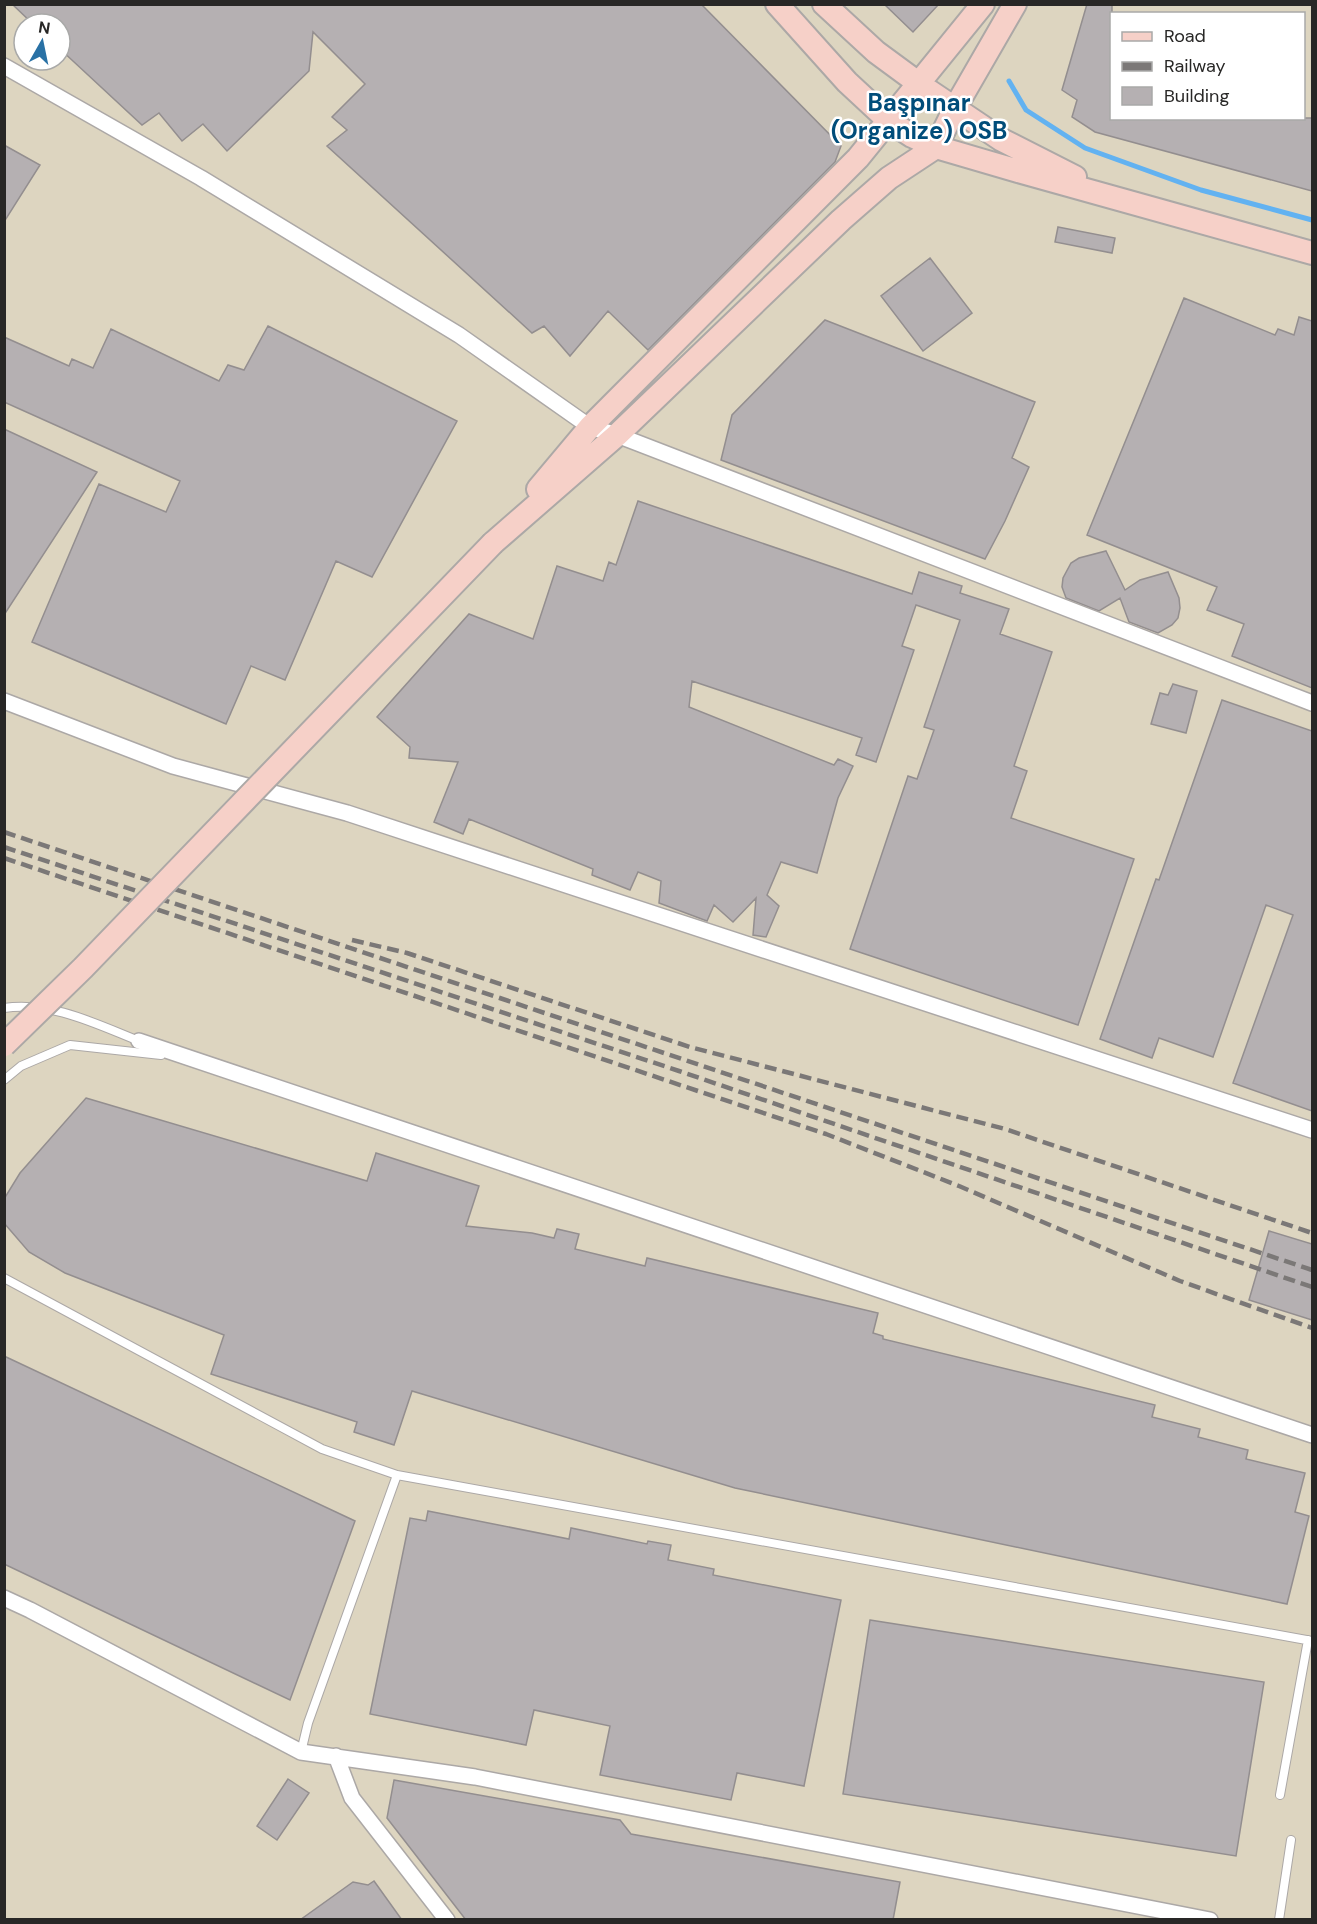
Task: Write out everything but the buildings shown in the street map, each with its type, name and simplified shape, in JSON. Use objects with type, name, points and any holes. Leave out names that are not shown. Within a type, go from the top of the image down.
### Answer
[{"type":"street","points":[[777,4],[847,82],[889,121],[912,136],[936,147],[1312,253]]},
{"type":"street","points":[[824,4],[876,52],[1002,140],[1121,201]]},
{"type":"street","points":[[4,1045],[91,959],[493,543],[590,427],[858,158],[983,4]]},
{"type":"street","points":[[493,543],[617,435],[841,220],[889,178],[936,147],[955,108],[1015,4]]},
{"type":"street","points":[[4,66],[201,178],[459,335],[590,427],[617,435],[1312,703]]},
{"type":"street","points":[[4,701],[173,766],[374,821],[1312,1130]]},
{"type":"street","points":[[139,1041],[1312,1435]]},
{"type":"street","points":[[4,1598],[301,1752],[475,1777],[1210,1920]]},
{"type":"street","points":[[336,1756],[352,1798],[447,1920]]},
{"type":"lane","points":[[4,1008],[22,1006],[73,1015],[139,1041]]},
{"type":"lane","points":[[4,1080],[21,1066],[70,1045],[132,1050],[195,1060]]},
{"type":"lane","points":[[4,1278],[322,1449],[397,1475],[1310,1640],[1280,1795]]},
{"type":"lane","points":[[301,1752],[309,1723],[397,1475]]},
{"type":"lane","points":[[1279,1920],[1291,1840]]},
{"type":"shaded area","points":[[5,5],[1312,5],[1312,1919],[5,1919]]},
{"type":"waterway","points":[[1009,81],[1026,110],[1085,148],[1201,190],[1312,220]]},
{"type":"railway","points":[[4,832],[1312,1270]]},
{"type":"railway","points":[[4,847],[679,1071],[1312,1287]]},
{"type":"railway","points":[[4,858],[826,1134],[959,1186],[1180,1281],[1312,1328]]},
{"type":"railway","points":[[352,940],[407,953],[690,1047],[1005,1129],[1312,1233]]},
{"type":"district","name":"Başpınar (Organize) OSB","points":[[919,117]]}]
